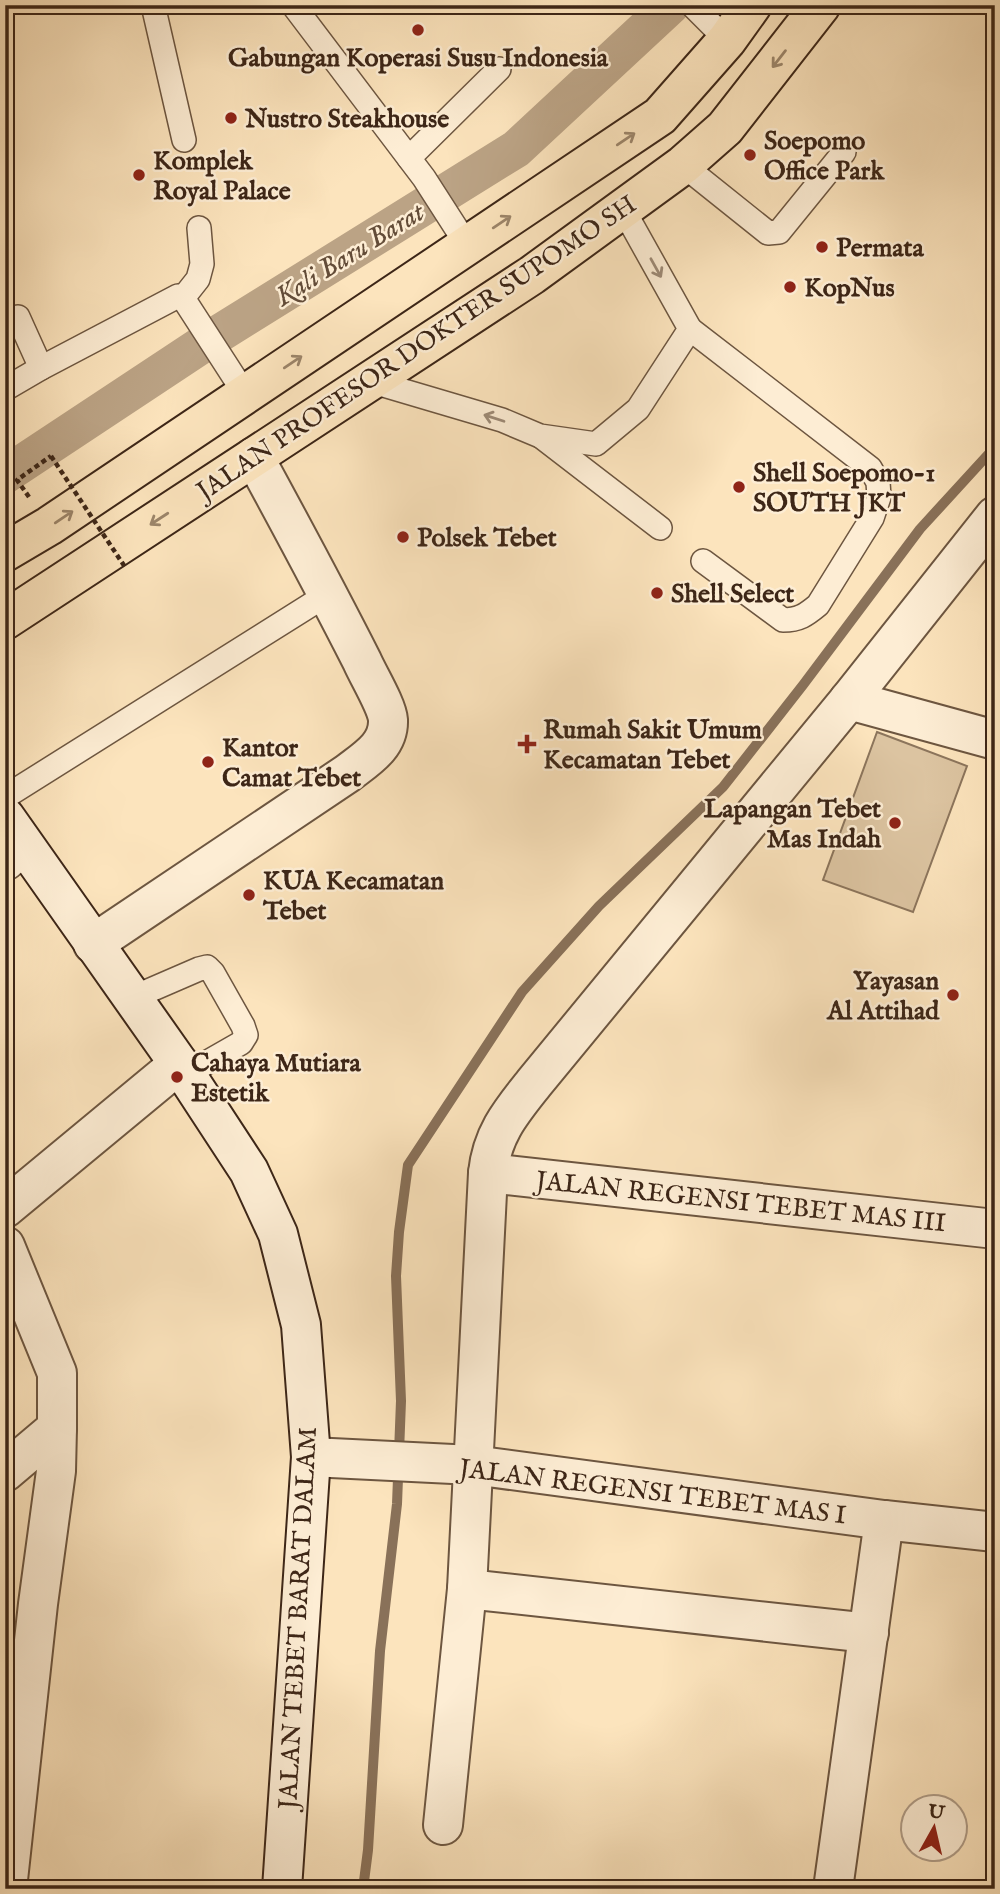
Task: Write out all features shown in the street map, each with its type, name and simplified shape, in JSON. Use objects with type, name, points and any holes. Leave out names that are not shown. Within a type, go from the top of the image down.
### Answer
[{"type":"main road","points":[[5,552],[49,526],[245,394],[461,237],[660,116],[727,40],[752,5]]},
{"type":"main road","name":"JALAN PROFESOR DOKTER SUPOMO SH","points":[[5,620],[532,275],[683,165],[716,137],[821,5]]},
{"type":"main road","points":[[678,96],[716,137]]},
{"type":"street","points":[[93,944],[348,773],[381,747],[387,730],[387,713],[328,594],[254,457]]},
{"type":"street","points":[[443,1825],[467,1589],[457,1464],[489,1156],[497,1135],[510,1112],[849,700],[995,516]]},
{"type":"street","points":[[849,700],[995,740]]},
{"type":"street","name":"JALAN TEBET BARAT DALAM","points":[[5,817],[17,859],[93,944],[182,1069],[249,1171],[278,1234],[301,1325],[322,1457],[282,1889]]},
{"type":"street","points":[[5,1208],[182,1069]]},
{"type":"street","name":"JALAN REGENSI TEBET MAS III","points":[[488,1172],[995,1228]]},
{"type":"street","points":[[5,1246],[57,1373],[56,1471],[38,1604],[7,1889]]},
{"type":"street","points":[[5,1472],[57,1428]]},
{"type":"street","name":"JALAN REGENSI TEBET MAS I","points":[[322,1457],[457,1464],[995,1532]]},
{"type":"street","points":[[832,1889],[884,1520]]},
{"type":"street","points":[[467,1589],[869,1633]]},
{"type":"lane","points":[[153,5],[184,140]]},
{"type":"lane","points":[[293,5],[424,178],[461,237]]},
{"type":"lane","points":[[692,5],[727,40]]},
{"type":"lane","points":[[409,158],[499,69]]},
{"type":"lane","points":[[683,165],[768,233],[779,232],[844,152]]},
{"type":"lane","points":[[623,209],[690,329],[870,468],[878,482],[879,497],[872,518],[818,605],[796,620],[783,620],[703,561]]},
{"type":"lane","points":[[183,298],[198,279],[202,264],[199,228]]},
{"type":"lane","points":[[5,389],[178,296],[183,298],[245,394]]},
{"type":"lane","points":[[18,317],[41,368]]},
{"type":"lane","points":[[540,436],[596,444],[638,409],[690,329]]},
{"type":"lane","points":[[370,380],[502,420],[540,436],[660,528]]},
{"type":"lane","points":[[5,797],[328,594]]},
{"type":"lane","points":[[132,999],[199,969],[207,967],[213,973],[247,1035],[241,1043],[182,1069]]},
{"type":"path","points":[[51,456],[125,567]]},
{"type":"shaded area","name":"Lapangan Tebet Mas Indah","points":[[877,732],[967,766],[913,912],[823,880]]},
{"type":"waterway","name":"Kali Baru Barat","points":[[5,475],[212,338],[516,149],[671,5]]},
{"type":"waterway","points":[[363,1889],[368,1850],[380,1651],[397,1504],[401,1401],[396,1276],[408,1165],[522,992],[599,906],[723,787],[920,529],[995,447]]},
{"type":"place","name":"Gabungan Koperasi Susu Indonesia","points":[[418,30]]},
{"type":"place","name":"Nustro Steakhouse","points":[[231,118]]},
{"type":"place","name":"Soepomo Office Park","points":[[750,155]]},
{"type":"place","name":"Komplek Royal Palace","points":[[139,175]]},
{"type":"place","name":"Permata","points":[[822,247]]},
{"type":"place","name":"KopNus","points":[[790,287]]},
{"type":"place","name":"Shell Soepomo-1 SOUTH JKT","points":[[739,487]]},
{"type":"place","name":"Polsek Tebet","points":[[403,537]]},
{"type":"place","name":"Shell Select","points":[[657,593]]},
{"type":"place","name":"Rumah Sakit Umum Kecamatan Tebet","points":[[527,744]]},
{"type":"place","name":"Kantor Camat Tebet","points":[[208,762]]},
{"type":"place","name":"Lapangan Tebet Mas Indah","points":[[895,823]]},
{"type":"place","name":"KUA Kecamatan Tebet","points":[[249,895]]},
{"type":"place","name":"Yayasan Al Attihad","points":[[953,995]]},
{"type":"place","name":"Cahaya Mutiara Estetik","points":[[177,1077]]}]
